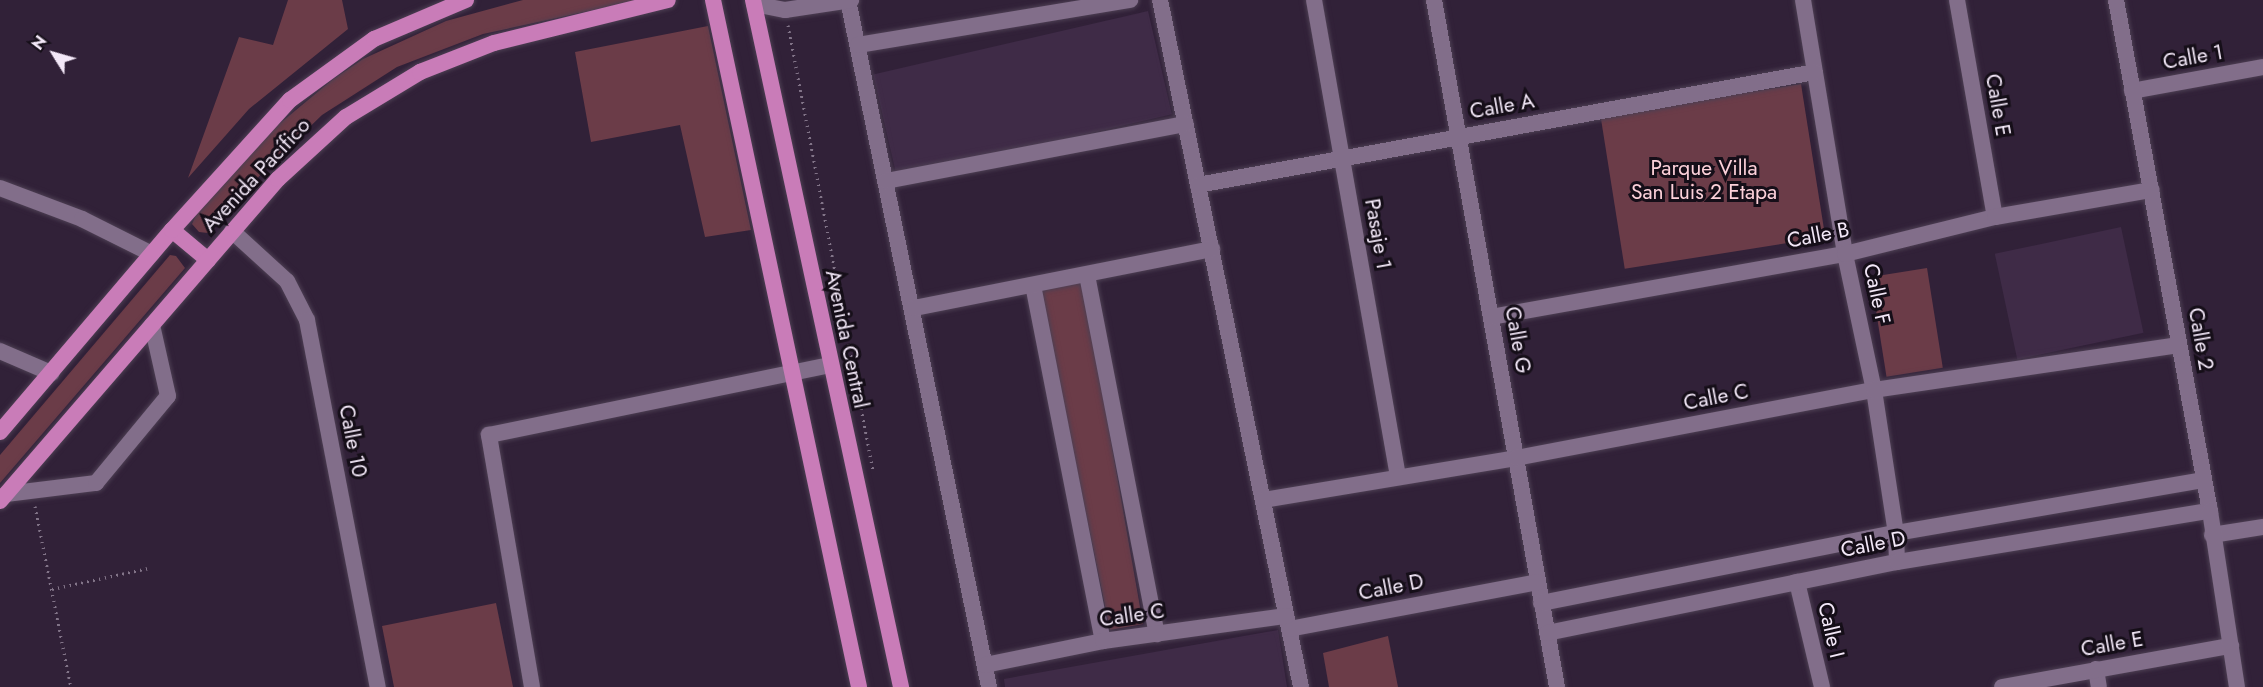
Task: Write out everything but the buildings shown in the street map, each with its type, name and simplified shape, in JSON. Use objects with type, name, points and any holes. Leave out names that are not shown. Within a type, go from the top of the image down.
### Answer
[{"type":"main road","name":"Avenida Pacífico","points":[[0,432],[172,230],[266,125],[331,67],[385,34],[466,0]]},
{"type":"main road","name":"Avenida Pacífico","points":[[3,497],[232,231],[310,146],[355,111],[420,72],[494,43],[668,0]]},
{"type":"main road","points":[[713,0],[859,687]]},
{"type":"main road","name":"Avenida Central","points":[[753,2],[829,365],[901,687]]},
{"type":"main road","points":[[172,230],[208,260]]},
{"type":"street","points":[[753,2],[785,10],[850,0],[989,687]]},
{"type":"street","points":[[858,45],[1130,0]]},
{"type":"street","points":[[1160,0],[1301,687]]},
{"type":"street","name":"Pasaje 1","points":[[1314,0],[1398,477]]},
{"type":"street","name":"Calle G","points":[[1434,0],[1557,687]]},
{"type":"street","name":"Calle F","points":[[1803,0],[1845,254],[1874,390],[1896,533],[1897,562]]},
{"type":"street","name":"Calle E","points":[[1957,0],[1995,217]]},
{"type":"street","name":"Calle 2","points":[[2116,0],[2210,511],[2237,687]]},
{"type":"street","name":"Calle 1","points":[[2132,91],[2263,67]]},
{"type":"street","name":"Calle A","points":[[1198,185],[1815,72]]},
{"type":"street","points":[[886,181],[1186,124]]},
{"type":"street","points":[[0,188],[82,219],[152,254]]},
{"type":"street","name":"Calle B","points":[[1491,317],[1845,254],[1995,217],[2152,190]]},
{"type":"street","name":"Calle 10","points":[[232,231],[282,276],[307,320],[378,687]]},
{"type":"street","points":[[914,308],[1212,249]]},
{"type":"street","points":[[1087,274],[1157,634]]},
{"type":"street","points":[[1033,285],[1103,641]]},
{"type":"street","points":[[3,497],[32,489],[96,483],[168,396],[152,325]]},
{"type":"street","name":"Calle C","points":[[1263,500],[1516,458],[1874,390],[2178,345]]},
{"type":"street","points":[[0,351],[51,373]]},
{"type":"street","points":[[532,687],[489,435],[829,365]]},
{"type":"street","name":"Calle D","points":[[1541,603],[1896,533],[2203,480]]},
{"type":"street","name":"Calle D","points":[[1546,633],[1897,562],[2210,511]]},
{"type":"street","points":[[2212,535],[2263,527]]},
{"type":"street","name":"Calle D","points":[[1288,623],[1538,582]]},
{"type":"street","name":"Calle I","points":[[1797,582],[1822,687]]},
{"type":"street","name":"Calle C","points":[[985,665],[1103,641],[1288,623]]},
{"type":"street","name":"Calle E","points":[[2002,687],[2230,646]]},
{"type":"street","points":[[2096,669],[2099,687]]},
{"type":"path","points":[[785,10],[875,477]]},
{"type":"path","points":[[32,489],[71,687]]},
{"type":"path","points":[[52,590],[149,568]]},
{"type":"shaded area","points":[[1148,11],[1172,114],[897,178],[873,74]]},
{"type":"shaded area","points":[[2121,227],[2143,333],[2017,359],[1995,254]]},
{"type":"shaded area","points":[[1278,630],[1287,687],[1005,687],[1004,679]]},
{"type":"green space","points":[[288,0],[342,0],[348,29],[249,109],[188,178],[239,37],[273,45]]},
{"type":"green space","points":[[523,0],[640,0],[483,34],[397,67],[322,115],[263,172],[208,233],[199,232],[192,224],[196,215],[272,130],[332,80],[363,59],[446,21]]},
{"type":"green space","points":[[708,26],[751,230],[705,237],[680,125],[591,142],[575,52]]},
{"type":"green space","name":"Parque Villa San Luis 2 Etapa","points":[[1801,84],[1825,237],[1625,269],[1600,116]]},
{"type":"green space","points":[[170,255],[176,256],[185,268],[0,483],[0,455]]},
{"type":"green space","points":[[1927,268],[1943,368],[1887,377],[1871,277]]},
{"type":"green space","points":[[1083,282],[1143,624],[1110,630],[1040,290]]},
{"type":"green space","points":[[496,603],[513,687],[394,687],[382,626]]},
{"type":"green space","points":[[1388,636],[1398,687],[1329,687],[1323,653]]}]
